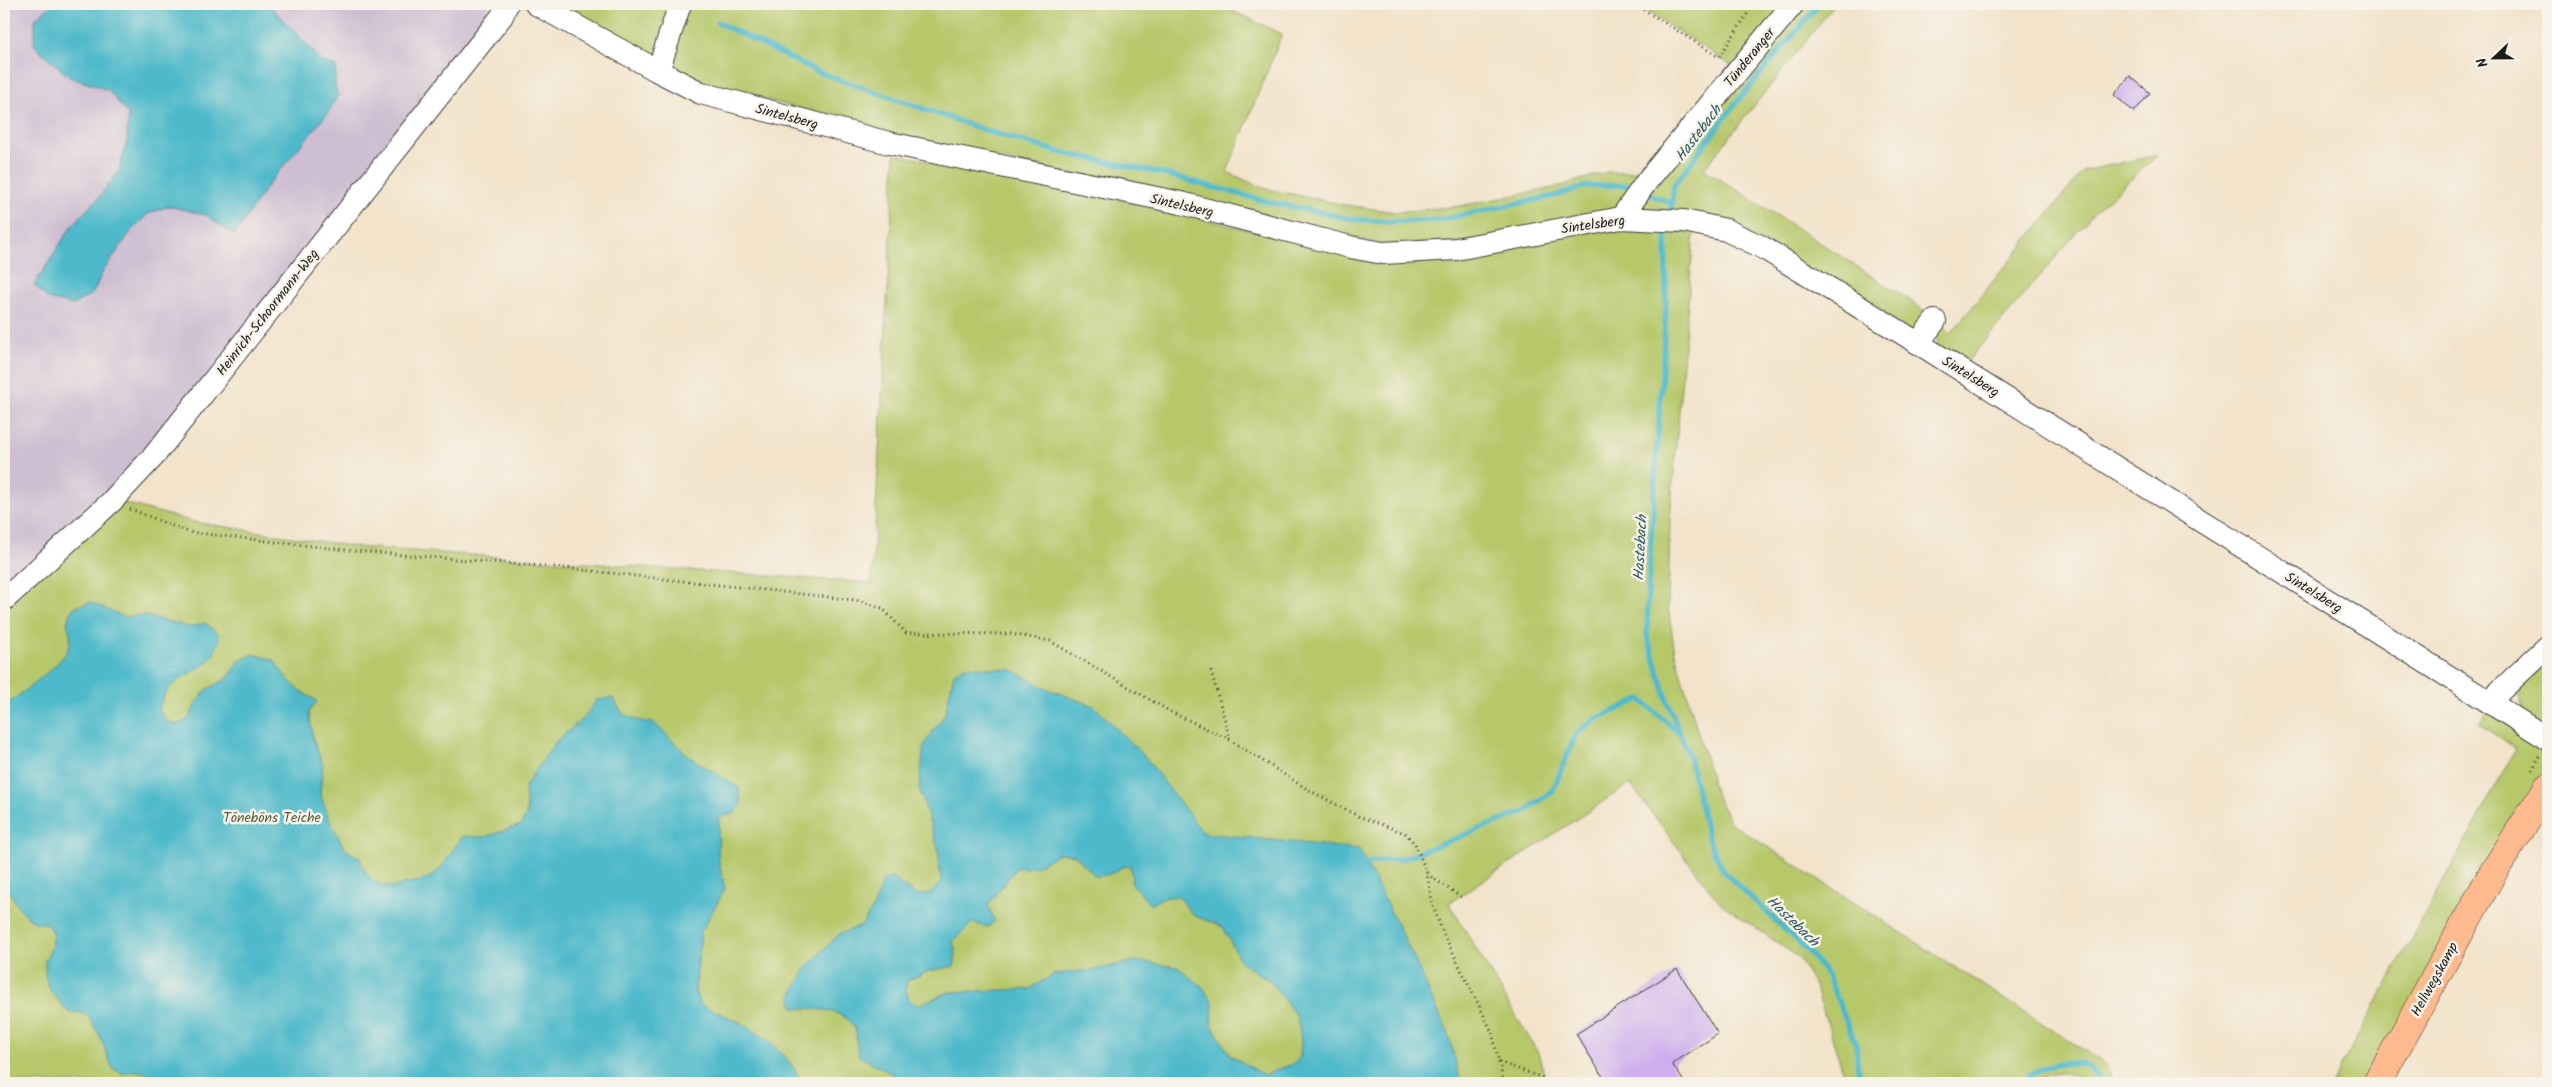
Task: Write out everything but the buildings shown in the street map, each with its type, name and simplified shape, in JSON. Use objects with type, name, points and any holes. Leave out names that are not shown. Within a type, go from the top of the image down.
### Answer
[{"type":"main road","name":"Hellwegskamp","points":[[2376,1083],[2492,874],[2548,787]]},
{"type":"street","name":"Heinrich-Schoormann-Weg","points":[[4,600],[111,502],[153,457],[502,16],[507,4]]},
{"type":"street","name":"Sintelsberg","points":[[536,4],[701,93],[889,143],[1181,204],[1350,247],[1383,253],[1456,250],[1621,218],[1684,221],[1726,230],[1762,247],[1918,343],[2548,738]]},
{"type":"street","points":[[658,71],[680,4]]},
{"type":"street","name":"Tünderanger","points":[[1621,218],[1641,189],[1793,4]]},
{"type":"street","points":[[1918,343],[1935,321]]},
{"type":"street","points":[[2491,704],[2500,691],[2548,646]]},
{"type":"path","points":[[1635,4],[1719,57],[1754,4]]},
{"type":"path","points":[[111,502],[188,532],[355,551],[555,567],[856,600],[882,608],[906,633],[1011,634],[1050,641],[1171,712],[1230,740],[1307,789],[1358,816],[1405,834],[1415,844],[1427,873],[1433,906],[1443,933],[1492,1032],[1504,1083]]},
{"type":"path","points":[[1210,671],[1230,740]]},
{"type":"path","points":[[1427,873],[1461,897]]},
{"type":"path","points":[[1499,1062],[1546,1079]]},
{"type":"shaded area","points":[[4,4],[489,4],[486,19],[151,450],[4,590]]},
{"type":"green space","points":[[554,4],[1218,4],[1282,34],[1227,172],[1263,188],[1345,205],[1396,212],[1460,206],[1553,188],[1608,172],[1643,171],[1731,65],[1635,4],[1835,4],[1704,169],[1911,301],[1951,333],[2083,171],[2158,155],[2094,212],[1966,363],[1938,347],[1935,321],[1909,331],[1726,221],[1455,242],[1383,244],[896,136],[690,78],[664,55],[644,56]]},
{"type":"green space","points":[[895,154],[1163,209],[1346,254],[1609,227],[1694,232],[1670,518],[1668,607],[1675,653],[1716,795],[1732,824],[2104,1063],[2114,1083],[2085,1083],[2073,1075],[2060,1073],[2046,1076],[2033,1083],[1847,1083],[1815,986],[1798,957],[1720,903],[1630,784],[1449,903],[1538,1053],[1547,1083],[4,1083],[4,606],[117,501],[194,522],[357,547],[872,583]]},
{"type":"green space","points":[[2548,636],[2548,738],[2526,717],[2520,696],[2518,663]]},
{"type":"green space","points":[[2487,713],[2548,739],[2548,787],[2377,1083],[2332,1083],[2516,749],[2479,724]]},
{"type":"water","points":[[53,4],[268,4],[322,61],[336,67],[335,86],[338,95],[328,113],[270,182],[234,235],[206,215],[169,206],[148,214],[132,230],[102,273],[93,293],[73,305],[48,299],[34,285],[71,227],[101,195],[119,171],[127,141],[128,114],[108,90],[69,77],[34,45],[35,19]]},
{"type":"water","name":"Töneböns Teiche","points":[[90,602],[125,617],[143,615],[190,627],[205,623],[219,634],[217,648],[211,658],[173,685],[165,695],[159,709],[165,720],[176,725],[188,720],[195,705],[206,690],[228,678],[239,661],[254,654],[274,660],[292,684],[317,701],[309,712],[313,739],[323,765],[320,793],[330,821],[345,849],[360,858],[365,871],[371,879],[394,888],[403,884],[424,880],[437,872],[463,836],[484,837],[521,825],[527,813],[525,786],[556,741],[585,717],[596,700],[613,698],[623,714],[637,720],[654,723],[690,757],[739,788],[741,805],[734,814],[719,817],[718,858],[725,889],[701,932],[695,991],[700,1005],[731,1018],[759,1034],[783,1055],[802,1083],[156,1083],[142,1072],[133,1071],[124,1074],[113,1069],[98,1032],[87,1015],[77,1012],[69,1013],[51,992],[45,976],[45,960],[51,949],[53,932],[45,923],[36,923],[25,914],[17,905],[4,883],[4,706],[39,679],[64,655],[70,642],[67,623],[73,608]]},
{"type":"water","points":[[965,666],[1013,670],[1045,688],[1094,706],[1146,758],[1203,833],[1359,849],[1412,954],[1448,1033],[1461,1083],[909,1083],[859,1056],[855,1029],[844,1017],[828,1011],[794,1008],[790,997],[807,967],[839,934],[861,926],[874,906],[882,881],[892,878],[917,896],[932,892],[941,882],[938,849],[919,788],[924,745],[945,714],[954,673]],"holes":[[[1058,853],[1075,855],[1096,877],[1113,873],[1122,867],[1131,866],[1132,884],[1150,905],[1162,898],[1178,896],[1193,915],[1223,927],[1241,962],[1270,981],[1297,1017],[1301,1040],[1300,1057],[1295,1063],[1264,1075],[1230,1055],[1212,1025],[1213,1003],[1202,986],[1177,967],[1136,961],[1099,969],[1055,974],[1029,989],[950,992],[917,1005],[909,998],[906,989],[907,981],[929,971],[954,966],[956,953],[953,942],[972,923],[988,927],[995,921],[988,905],[1017,867],[1033,867]]]},
{"type":"waterway","name":"Hastebach","points":[[1670,215],[1674,185],[1735,104],[1819,4]]},
{"type":"waterway","points":[[717,22],[818,72],[990,132],[1059,152],[1157,172],[1269,202],[1352,219],[1390,222],[1439,220],[1554,196],[1586,186],[1627,185],[1635,188]]},
{"type":"waterway","points":[[1644,192],[1672,203]]},
{"type":"waterway","name":"Hastebach","points":[[1668,224],[1666,238],[1666,310],[1648,589],[1647,636],[1668,703],[1689,756],[1709,842],[1725,873],[1808,951],[1828,977],[1856,1045],[1859,1083]]},
{"type":"waterway","points":[[1366,863],[1405,858],[1526,811],[1553,790],[1576,734],[1596,719],[1640,699],[1678,732]]},
{"type":"waterway","name":"Hastebach","points":[[2023,1083],[2043,1069],[2070,1063],[2088,1066],[2100,1083]]}]
